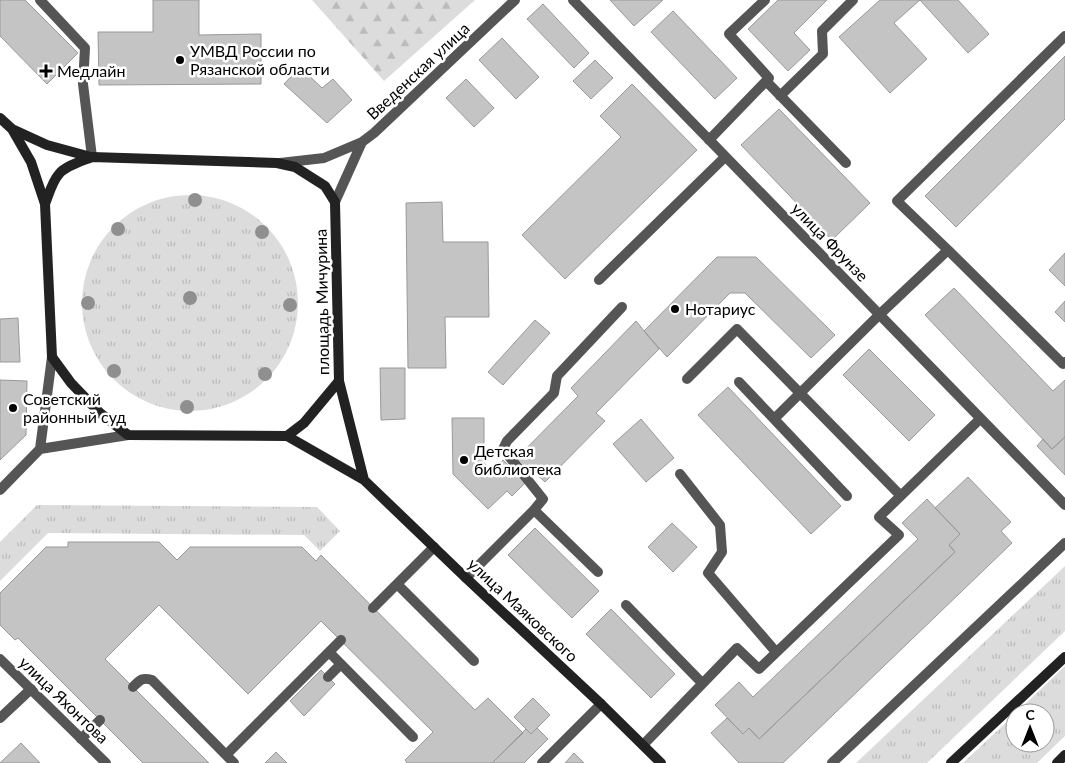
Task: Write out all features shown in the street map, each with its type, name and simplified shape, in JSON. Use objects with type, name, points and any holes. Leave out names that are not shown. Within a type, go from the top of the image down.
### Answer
[{"type":"street","points":[[40,0],[85,48],[83,84],[92,157]]},
{"type":"street","name":"Введенская улица","points":[[277,163],[324,158],[362,142],[381,127],[515,0]]},
{"type":"street","name":"улица Фрунзе","points":[[573,0],[1065,505]]},
{"type":"street","points":[[709,140],[770,78],[729,34],[765,0]]},
{"type":"street","points":[[780,96],[823,54],[822,31],[853,0]]},
{"type":"street","points":[[1065,36],[897,202],[1063,364],[1065,362]]},
{"type":"street","points":[[766,82],[846,163]]},
{"type":"street","points":[[0,118],[12,129],[31,162],[45,204],[52,358],[40,450]]},
{"type":"street","points":[[12,129],[47,145],[92,157],[277,163],[295,167],[325,186],[335,202]]},
{"type":"street","name":"Введенская улица","points":[[335,202],[362,142]]},
{"type":"street","points":[[599,280],[725,156]]},
{"type":"street","points":[[45,204],[50,189],[60,172],[77,162],[92,157]]},
{"type":"street","name":"площадь Мичурина","points":[[287,436],[304,423],[339,381],[335,202]]},
{"type":"street","points":[[774,419],[948,250]]},
{"type":"street","points":[[466,578],[544,499],[503,449],[506,441],[554,393],[558,376],[622,308]]},
{"type":"street","points":[[686,379],[737,330],[900,495]]},
{"type":"street","points":[[52,358],[71,383],[94,407],[128,435]]},
{"type":"street","points":[[339,381],[364,480]]},
{"type":"street","points":[[738,382],[846,496]]},
{"type":"street","points":[[643,745],[737,648],[759,669],[898,535],[879,517],[980,418]]},
{"type":"street","points":[[0,490],[40,450],[128,435],[287,436]]},
{"type":"street","name":"улица Маяковского","points":[[287,436],[364,480],[661,763]]},
{"type":"street","points":[[680,474],[720,525],[722,552],[708,573],[776,652]]},
{"type":"street","points":[[534,510],[598,572]]},
{"type":"street","points":[[832,763],[1065,543]]},
{"type":"street","points":[[374,608],[434,547]]},
{"type":"street","points":[[397,584],[474,661]]},
{"type":"street","points":[[626,606],[702,684]]},
{"type":"street","points":[[226,755],[341,640]]},
{"type":"street","points":[[329,652],[413,737]]},
{"type":"street","points":[[951,763],[1065,657]]},
{"type":"street","name":"улица Яхонтова","points":[[0,659],[106,763]]},
{"type":"street","points":[[328,677],[341,664]]},
{"type":"street","points":[[133,687],[140,680],[146,678],[152,680],[234,763]]},
{"type":"street","points":[[0,718],[31,689]]},
{"type":"street","points":[[542,763],[601,704]]},
{"type":"street","points":[[82,739],[100,720]]},
{"type":"street","points":[[1057,763],[1065,755]]},
{"type":"green space","points":[[312,0],[475,0],[384,81]]},
{"type":"green space","points":[[201,195],[231,203],[241,208],[259,219],[274,234],[290,262],[298,292],[298,314],[290,344],[274,372],[259,387],[231,403],[211,409],[179,411],[149,403],[139,398],[121,387],[106,372],[90,344],[84,324],[82,292],[90,262],[95,252],[106,234],[121,219],[149,203],[169,197]]},
{"type":"green space","points":[[37,505],[317,507],[340,531],[320,551],[304,535],[48,533],[0,581],[0,542]]},
{"type":"green space","points":[[1065,566],[1065,631],[927,763],[856,763]]},
{"type":"green space","points":[[1065,666],[1065,736],[1055,746],[1055,703],[1026,703]]},
{"type":"green space","points":[[1005,723],[1005,753],[1047,753],[1037,763],[963,763]]},
{"type":"building","points":[[0,0],[25,0],[78,53],[47,84],[0,36]]},
{"type":"building","name":"УМВД России по Рязанской области","points":[[153,0],[199,0],[199,35],[261,34],[261,84],[99,85],[98,32],[153,32]]},
{"type":"building","points":[[610,0],[663,0],[634,26]]},
{"type":"building","points":[[778,0],[827,0],[794,33],[810,50],[788,71],[748,29]]},
{"type":"building","points":[[880,0],[920,0],[894,23],[927,59],[890,93],[839,37]]},
{"type":"building","points":[[920,0],[958,0],[989,34],[968,53]]},
{"type":"building","points":[[543,4],[589,53],[574,68],[527,19]]},
{"type":"building","points":[[673,11],[737,78],[715,99],[651,32]]},
{"type":"building","points":[[502,38],[539,77],[516,99],[479,60]]},
{"type":"building","points":[[1065,56],[1065,119],[956,227],[925,196]]},
{"type":"building","points":[[595,60],[613,78],[591,99],[573,81]]},
{"type":"building","points":[[300,67],[322,88],[333,79],[352,100],[327,123],[284,84]]},
{"type":"building","points":[[466,79],[494,108],[474,127],[446,98]]},
{"type":"building","points":[[632,84],[697,150],[565,279],[522,235],[621,137],[600,116]]},
{"type":"building","points":[[779,109],[870,203],[832,240],[741,145]]},
{"type":"building","points":[[442,202],[443,242],[488,242],[489,317],[445,317],[446,368],[408,368],[406,203]]},
{"type":"building","points":[[1065,253],[1065,286],[1049,270]]},
{"type":"building","points":[[717,257],[756,257],[835,335],[811,358],[745,293],[730,293],[667,357],[644,331]]},
{"type":"building","points":[[954,288],[1053,391],[1065,380],[1065,437],[1052,449],[925,315]]},
{"type":"building","points":[[1065,301],[1065,322],[1055,312]]},
{"type":"building","points":[[18,318],[20,362],[0,362],[0,319]]},
{"type":"building","points":[[535,320],[550,333],[503,385],[488,372]]},
{"type":"building","points":[[636,321],[659,349],[596,413],[605,421],[545,482],[535,473],[512,496],[507,491],[488,509],[453,474],[452,418],[484,418],[484,463],[492,470],[503,460],[509,466],[578,396],[571,388]]},
{"type":"building","points":[[869,349],[935,415],[909,441],[843,375]]},
{"type":"building","points":[[380,368],[405,368],[405,419],[381,420]]},
{"type":"building","name":"Советский районный суд","points":[[0,380],[27,381],[26,435],[0,460]]},
{"type":"building","points":[[728,387],[841,506],[811,534],[698,415]]},
{"type":"building","points":[[641,419],[674,458],[646,482],[613,444]]},
{"type":"building","points":[[1065,437],[1065,475],[1037,446],[1043,439],[1052,449]]},
{"type":"building","points":[[968,477],[1011,522],[1001,531],[1012,543],[783,763],[739,763],[711,733],[727,718],[743,734],[749,728],[759,739],[955,552],[949,545],[960,534],[935,508]]},
{"type":"building","points":[[927,499],[960,534],[949,545],[955,552],[759,739],[749,728],[743,734],[715,705],[739,682],[753,697],[918,539],[902,523]]},
{"type":"building","points":[[672,523],[697,547],[673,572],[648,547]]},
{"type":"building","points":[[535,528],[599,591],[572,618],[508,555]]},
{"type":"building","points":[[68,542],[159,542],[177,560],[190,547],[302,547],[316,561],[321,555],[475,710],[488,698],[523,733],[492,763],[407,763],[405,760],[433,732],[321,621],[248,694],[159,605],[105,659],[209,763],[143,763],[18,638],[15,640],[0,625],[0,593],[46,547],[68,547]]},
{"type":"building","points":[[611,609],[675,674],[651,698],[586,634]]},
{"type":"building","points":[[321,670],[335,684],[304,716],[290,701]]},
{"type":"building","points":[[533,698],[550,715],[531,734],[514,717]]},
{"type":"building","points":[[537,728],[548,739],[524,763],[492,763],[526,729],[531,734]]},
{"type":"building","points":[[21,743],[40,763],[0,763]]},
{"type":"building","points":[[276,752],[287,763],[265,763]]},
{"type":"building","points":[[574,753],[584,763],[565,763]]},
{"type":"place","name":"УМВД России по Рязанской области","points":[[180,60]]},
{"type":"place","name":"Медлайн","points":[[46,71]]},
{"type":"place","name":"Нотариус","points":[[675,309]]},
{"type":"place","name":"Советский районный суд","points":[[13,408]]},
{"type":"place","name":"Детская библиотека","points":[[464,460]]}]
